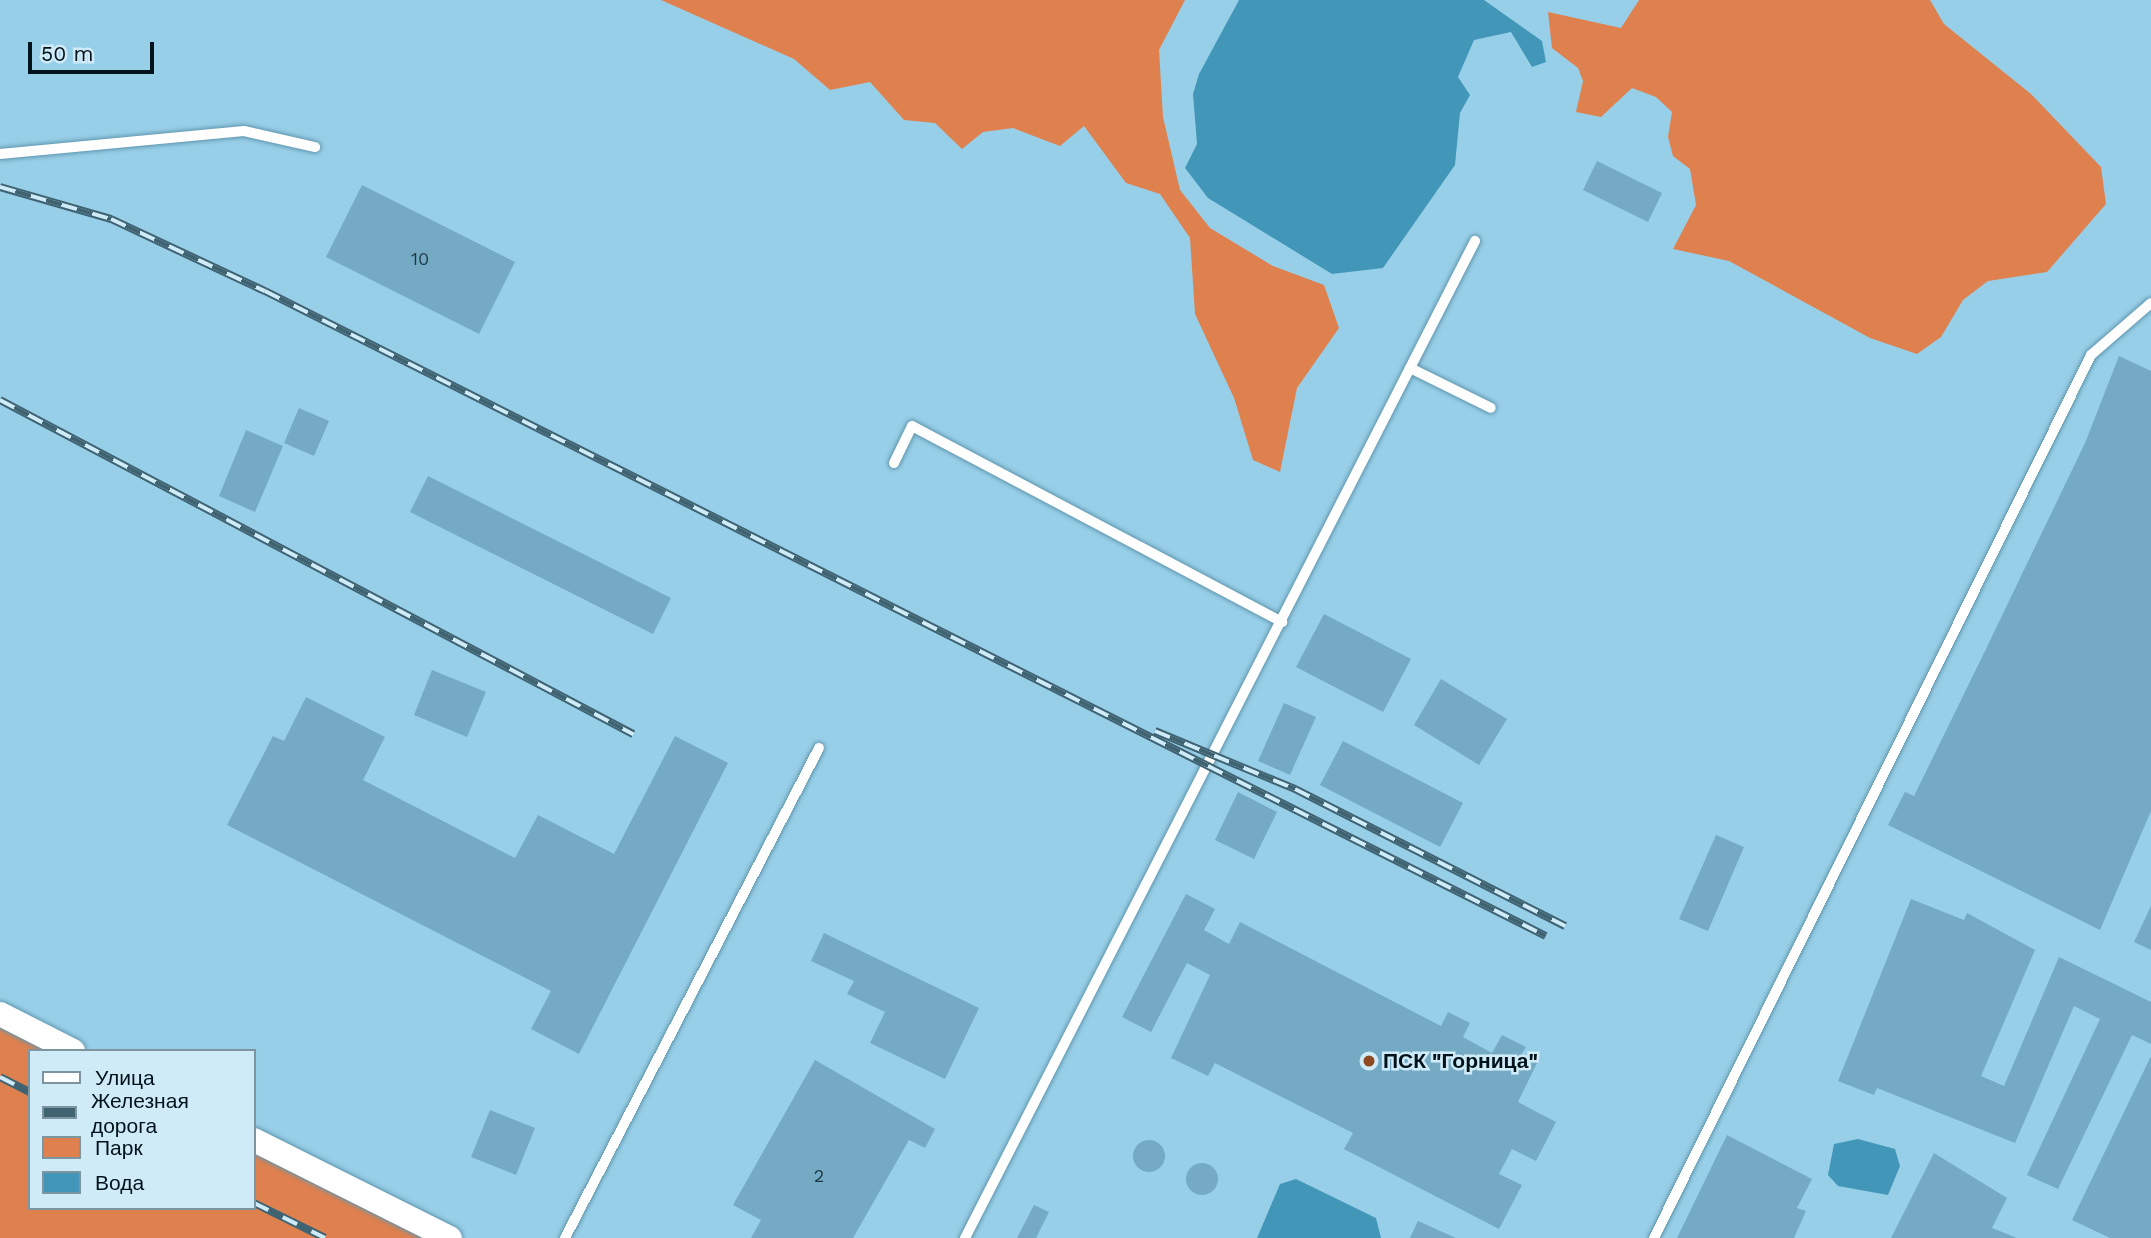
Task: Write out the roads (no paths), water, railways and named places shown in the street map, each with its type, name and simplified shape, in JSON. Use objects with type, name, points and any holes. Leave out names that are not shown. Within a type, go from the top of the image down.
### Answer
[{"type":"street","points":[[0,1014],[70,1049]]},
{"type":"street","points":[[256,1141],[450,1238]]},
{"type":"lane","points":[[0,154],[244,131],[315,147]]},
{"type":"lane","points":[[965,1238],[1475,241]]},
{"type":"lane","points":[[1654,1238],[2091,355],[2151,303]]},
{"type":"lane","points":[[1410,369],[1491,408]]},
{"type":"lane","points":[[894,463],[912,426],[1282,622]]},
{"type":"lane","points":[[565,1238],[819,748]]},
{"type":"water","points":[[1239,0],[1484,0],[1542,41],[1546,62],[1532,67],[1511,32],[1474,40],[1458,77],[1470,95],[1460,113],[1455,165],[1383,268],[1332,274],[1208,198],[1185,168],[1197,144],[1193,94],[1199,74]]},
{"type":"water","points":[[1858,1139],[1895,1149],[1900,1166],[1888,1195],[1838,1186],[1828,1175],[1834,1144]]},
{"type":"water","points":[[1296,1179],[1376,1218],[1381,1238],[1257,1238],[1280,1184]]},
{"type":"railway","points":[[0,187],[111,219],[265,291],[1546,936]]},
{"type":"railway","points":[[0,400],[633,734]]},
{"type":"railway","points":[[1155,731],[1295,789],[1565,926]]},
{"type":"railway","points":[[0,1077],[28,1091]]},
{"type":"railway","points":[[256,1204],[325,1238]]},
{"type":"place","name":"ПСК \"Горница\"","points":[[1369,1061]]}]
